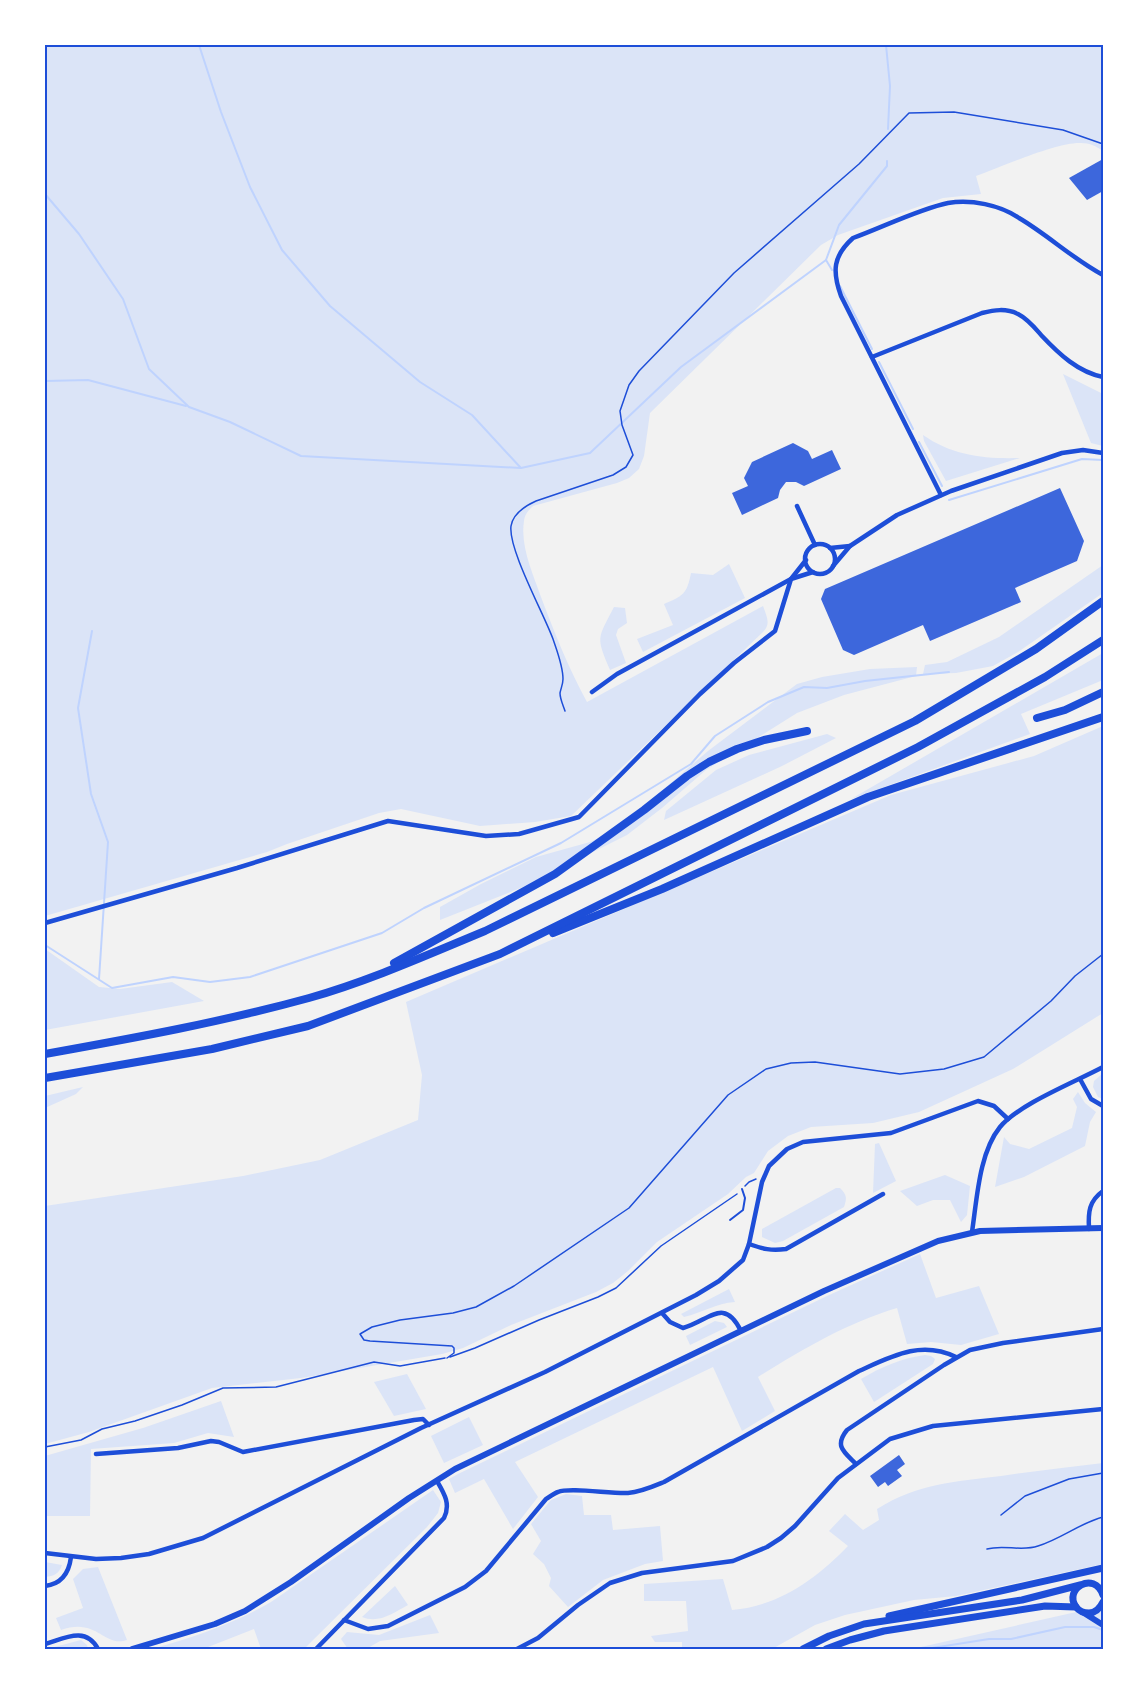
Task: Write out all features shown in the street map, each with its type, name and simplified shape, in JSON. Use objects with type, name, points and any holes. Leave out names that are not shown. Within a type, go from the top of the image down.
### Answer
[{"type":"highway","points":[[45,1054],[170,1032],[253,1013],[312,997],[434,953],[516,917],[915,721],[1036,649],[1103,601]]},
{"type":"highway","points":[[500,954],[918,747],[1045,677],[1103,640]]},
{"type":"highway","points":[[1037,718],[1065,710],[1103,692]]},
{"type":"highway","points":[[45,1078],[212,1049],[308,1026],[500,954],[662,889],[868,797],[1103,717]]},
{"type":"highway","points":[[373,976],[555,874],[687,776],[710,762],[737,749],[764,740],[807,731]]},
{"type":"main road","points":[[803,1649],[829,1636],[889,1616],[1103,1568]]},
{"type":"main road","points":[[864,1624],[1022,1600],[1090,1583],[1099,1584],[1103,1595]]},
{"type":"main road","points":[[1080,1585],[1074,1593],[1076,1607],[1084,1613],[1094,1612],[1103,1606]]},
{"type":"main road","points":[[826,1649],[850,1640],[884,1632],[1045,1606],[1076,1607]]},
{"type":"street","points":[[941,495],[841,296],[836,282],[837,258],[843,246],[853,238],[933,208],[949,203],[969,202],[1004,210],[1019,217],[1086,266],[1103,275]]},
{"type":"street","points":[[872,357],[982,313],[1008,310],[1028,320],[1056,350],[1076,366],[1103,377]]},
{"type":"street","points":[[592,692],[617,675],[791,579],[802,574],[823,573],[833,566],[850,546],[897,515],[941,495],[1062,453],[1083,450],[1103,453]]},
{"type":"street","points":[[797,506],[815,545]]},
{"type":"street","points":[[813,572],[806,560],[808,550],[815,545],[820,544],[830,548],[850,546]]},
{"type":"street","points":[[830,548],[835,556],[833,566]]},
{"type":"street","points":[[45,923],[80,915],[388,822],[486,836],[519,834],[579,817],[700,694],[734,663],[775,631],[791,579],[806,560]]},
{"type":"street","points":[[972,1232],[983,1167],[999,1128],[1019,1110],[1103,1067]]},
{"type":"street","points":[[1080,1079],[1091,1099],[1103,1106]]},
{"type":"street","points":[[45,1553],[96,1559],[121,1558],[149,1554],[202,1538],[429,1425],[545,1372],[696,1295],[733,1270],[743,1260],[749,1244],[762,1182],[769,1166],[787,1149],[803,1142],[891,1133],[978,1101],[994,1106],[1008,1119]]},
{"type":"street","points":[[1089,1229],[1090,1206],[1095,1197],[1103,1191]]},
{"type":"street","points":[[749,1244],[773,1251],[786,1249],[883,1194]]},
{"type":"street","points":[[132,1649],[214,1624],[245,1611],[284,1587],[409,1498],[455,1469],[912,1251],[972,1232],[1014,1228],[1103,1228]]},
{"type":"street","points":[[662,1313],[670,1322],[683,1328],[724,1312],[732,1316],[741,1331]]},
{"type":"street","points":[[856,1464],[843,1451],[841,1444],[841,1437],[847,1430],[956,1357],[984,1346],[1103,1329]]},
{"type":"street","points":[[344,1620],[368,1629],[388,1626],[465,1587],[486,1571],[546,1499],[556,1492],[565,1490],[630,1493],[648,1489],[859,1371],[888,1358],[929,1348],[942,1350],[956,1357]]},
{"type":"street","points":[[517,1649],[538,1638],[578,1605],[610,1583],[642,1573],[733,1561],[767,1547],[788,1532],[838,1478],[890,1439],[933,1426],[1103,1409]]},
{"type":"street","points":[[96,1454],[178,1448],[211,1440],[243,1452],[414,1420],[423,1419],[429,1425]]},
{"type":"street","points":[[316,1649],[444,1518],[448,1503],[437,1480]]},
{"type":"street","points":[[45,1586],[59,1582],[67,1574],[71,1557]]},
{"type":"street","points":[[1084,1613],[1103,1625]]},
{"type":"street","points":[[45,1644],[84,1635],[91,1638],[98,1649]]},
{"type":"lane","points":[[730,1220],[743,1210],[745,1197],[742,1189]]},
{"type":"path","points":[[565,711],[560,694],[563,680],[561,663],[552,636],[517,555],[511,526],[516,515],[524,507],[613,475],[626,467],[633,455],[622,425],[620,411],[629,386],[652,356],[734,273],[859,164],[909,113],[954,112],[1063,130],[1103,144]]},
{"type":"path","points":[[447,1358],[454,1353],[452,1346],[370,1341],[364,1340],[360,1334],[372,1327],[400,1320],[453,1313],[476,1307],[514,1286],[629,1208],[728,1095],[766,1069],[791,1063],[815,1062],[900,1074],[944,1069],[984,1057],[1103,954]]},
{"type":"path","points":[[45,1447],[81,1440],[102,1429],[182,1406],[223,1388],[276,1387],[374,1362],[400,1366],[447,1358],[475,1348],[616,1288],[661,1246],[732,1199],[749,1182],[755,1179],[762,1182]]},
{"type":"path","points":[[1000,1515],[1025,1496],[1069,1479],[1103,1473]]},
{"type":"path","points":[[987,1549],[996,1546],[1037,1547],[1090,1520],[1103,1517]]},
{"type":"shaded area","points":[[45,45],[1103,45],[1103,151],[1093,145],[1081,143],[1058,146],[976,176],[981,194],[943,198],[838,235],[821,245],[650,413],[644,456],[639,469],[629,478],[617,483],[533,506],[528,511],[524,519],[523,530],[528,560],[557,637],[587,702],[763,606],[768,620],[763,632],[571,816],[535,822],[480,826],[401,809],[379,813],[267,852],[45,916]]},
{"type":"shaded area","points":[[1063,374],[1103,394],[1103,446],[1091,443]]},
{"type":"shaded area","points":[[923,435],[946,448],[970,455],[1020,458],[946,481]]},
{"type":"shaded area","points":[[729,564],[745,598],[643,652],[637,639],[673,625],[664,604],[676,599],[686,590],[691,573],[713,575]]},
{"type":"shaded area","points":[[1103,565],[1103,593],[1018,652],[993,666],[956,673],[923,674],[925,665],[947,662],[999,637]]},
{"type":"shaded area","points":[[614,607],[625,608],[627,623],[618,629],[616,635],[626,663],[610,670],[600,638]]},
{"type":"shaded area","points":[[1103,653],[1103,680],[1021,714],[1030,734],[851,799]]},
{"type":"shaded area","points":[[917,667],[916,676],[844,695],[797,713],[706,770],[627,835],[523,887],[440,920],[440,907],[481,884],[536,857],[590,842],[616,830],[708,751],[797,684],[822,677],[870,669]]},
{"type":"shaded area","points":[[1103,726],[1103,1013],[1013,1069],[919,1112],[873,1123],[811,1127],[788,1136],[768,1151],[754,1173],[746,1177],[728,1194],[657,1242],[613,1283],[596,1292],[511,1325],[463,1348],[442,1354],[301,1378],[212,1388],[89,1432],[45,1444],[45,1206],[243,1176],[320,1160],[418,1120],[422,1075],[406,1002],[891,795],[1034,756]]},
{"type":"shaded area","points":[[827,734],[836,738],[782,766],[664,820],[666,811],[716,770],[749,755]]},
{"type":"shaded area","points":[[45,949],[99,987],[120,989],[172,982],[204,1001],[45,1030]]},
{"type":"shaded area","points":[[1103,1073],[1103,1099],[1098,1097],[1093,1087],[1094,1081]]},
{"type":"shaded area","points":[[83,1087],[76,1094],[45,1108],[45,1096]]},
{"type":"shaded area","points":[[1078,1092],[1085,1103],[1096,1112],[1090,1122],[1085,1146],[1024,1177],[995,1187],[1004,1137],[1010,1144],[1029,1149],[1072,1128],[1077,1107],[1073,1099]]},
{"type":"shaded area","points":[[879,1143],[896,1181],[873,1193],[875,1144]]},
{"type":"shaded area","points":[[945,1175],[970,1186],[967,1215],[961,1222],[950,1200],[933,1200],[917,1206],[900,1191]]},
{"type":"shaded area","points":[[836,1188],[840,1188],[845,1195],[844,1207],[783,1241],[775,1243],[762,1237],[762,1229]]},
{"type":"shaded area","points":[[920,1254],[936,1298],[979,1286],[999,1334],[961,1345],[931,1342],[907,1344],[897,1308],[843,1329],[758,1377],[775,1411],[742,1431],[713,1367],[515,1462],[538,1497],[513,1529],[484,1479],[455,1493],[449,1479],[458,1474],[827,1296]]},
{"type":"shaded area","points":[[729,1289],[735,1302],[684,1317],[681,1314]]},
{"type":"shaded area","points":[[715,1321],[724,1323],[727,1327],[690,1345],[686,1336]]},
{"type":"shaded area","points":[[925,1355],[935,1359],[933,1364],[874,1402],[861,1379],[908,1358]]},
{"type":"shaded area","points":[[407,1374],[426,1409],[394,1416],[374,1382]]},
{"type":"shaded area","points":[[221,1401],[234,1437],[208,1433],[174,1443],[91,1449],[90,1516],[45,1516],[45,1456],[143,1428]]},
{"type":"shaded area","points":[[469,1417],[483,1445],[444,1463],[431,1436]]},
{"type":"shaded area","points":[[1103,1463],[1103,1564],[956,1596],[914,1600],[845,1615],[815,1625],[772,1649],[682,1649],[682,1642],[655,1642],[651,1636],[688,1631],[686,1601],[644,1601],[644,1584],[723,1579],[732,1610],[765,1603],[781,1597],[810,1580],[848,1546],[829,1531],[845,1514],[863,1530],[879,1520],[877,1509],[892,1500],[922,1489],[952,1482]]},
{"type":"shaded area","points":[[433,1490],[441,1502],[438,1513],[427,1527],[304,1649],[261,1649],[254,1629],[203,1649],[152,1649],[213,1629],[271,1602]]},
{"type":"shaded area","points":[[566,1494],[582,1496],[584,1515],[611,1515],[613,1530],[660,1526],[663,1561],[645,1564],[603,1580],[568,1607],[549,1586],[551,1578],[544,1564],[533,1554],[541,1541],[531,1524],[551,1500]]},
{"type":"shaded area","points":[[45,1562],[62,1565],[56,1574],[45,1577]]},
{"type":"shaded area","points":[[98,1567],[127,1640],[112,1640],[83,1627],[61,1630],[56,1618],[83,1608],[73,1579],[83,1569]]},
{"type":"shaded area","points":[[395,1586],[408,1605],[380,1618],[362,1617]]},
{"type":"shaded area","points":[[1103,1606],[1103,1649],[912,1649]]},
{"type":"shaded area","points":[[430,1615],[439,1633],[380,1641],[366,1649],[348,1649],[341,1639],[347,1632],[379,1635]]},
{"type":"shaded area","points":[[81,1640],[88,1649],[47,1649]]},
{"type":"building","points":[[1103,159],[1103,191],[1087,200],[1069,178]]},
{"type":"building","points":[[793,443],[808,451],[812,459],[832,450],[841,469],[804,486],[796,482],[786,482],[778,498],[742,515],[732,493],[748,486],[744,478],[752,462]]},
{"type":"building","points":[[1060,488],[1084,541],[1077,561],[1015,588],[1021,602],[930,641],[923,625],[854,655],[843,650],[821,599],[825,589]]},
{"type":"building","points":[[899,1455],[905,1464],[897,1470],[902,1476],[888,1486],[885,1482],[878,1487],[870,1476]]},
{"type":"waterway","points":[[199,45],[221,112],[250,187],[282,250],[330,306],[420,382],[472,415],[520,467]]},
{"type":"waterway","points":[[886,45],[890,86],[888,129]]},
{"type":"waterway","points":[[832,270],[826,260],[839,225],[887,166],[887,161]]},
{"type":"waterway","points":[[45,194],[79,234],[123,299],[149,369],[189,407],[230,422],[301,456],[521,468],[590,453],[681,367],[826,260]]},
{"type":"waterway","points":[[840,286],[872,349]]},
{"type":"waterway","points":[[879,362],[913,429]]},
{"type":"waterway","points":[[45,381],[88,380],[186,406]]},
{"type":"waterway","points":[[919,442],[942,486]]},
{"type":"waterway","points":[[949,500],[1082,459],[1103,460]]},
{"type":"waterway","points":[[92,631],[78,708],[91,794],[108,842],[99,979]]},
{"type":"waterway","points":[[45,945],[112,988],[173,977],[210,982],[250,977],[382,933],[424,908],[561,843],[691,764],[715,736],[768,702],[804,687],[827,688],[865,681],[949,672]]},
{"type":"waterway","points":[[926,1649],[989,1639],[1011,1639],[1065,1627],[1094,1627],[1103,1630]]}]
